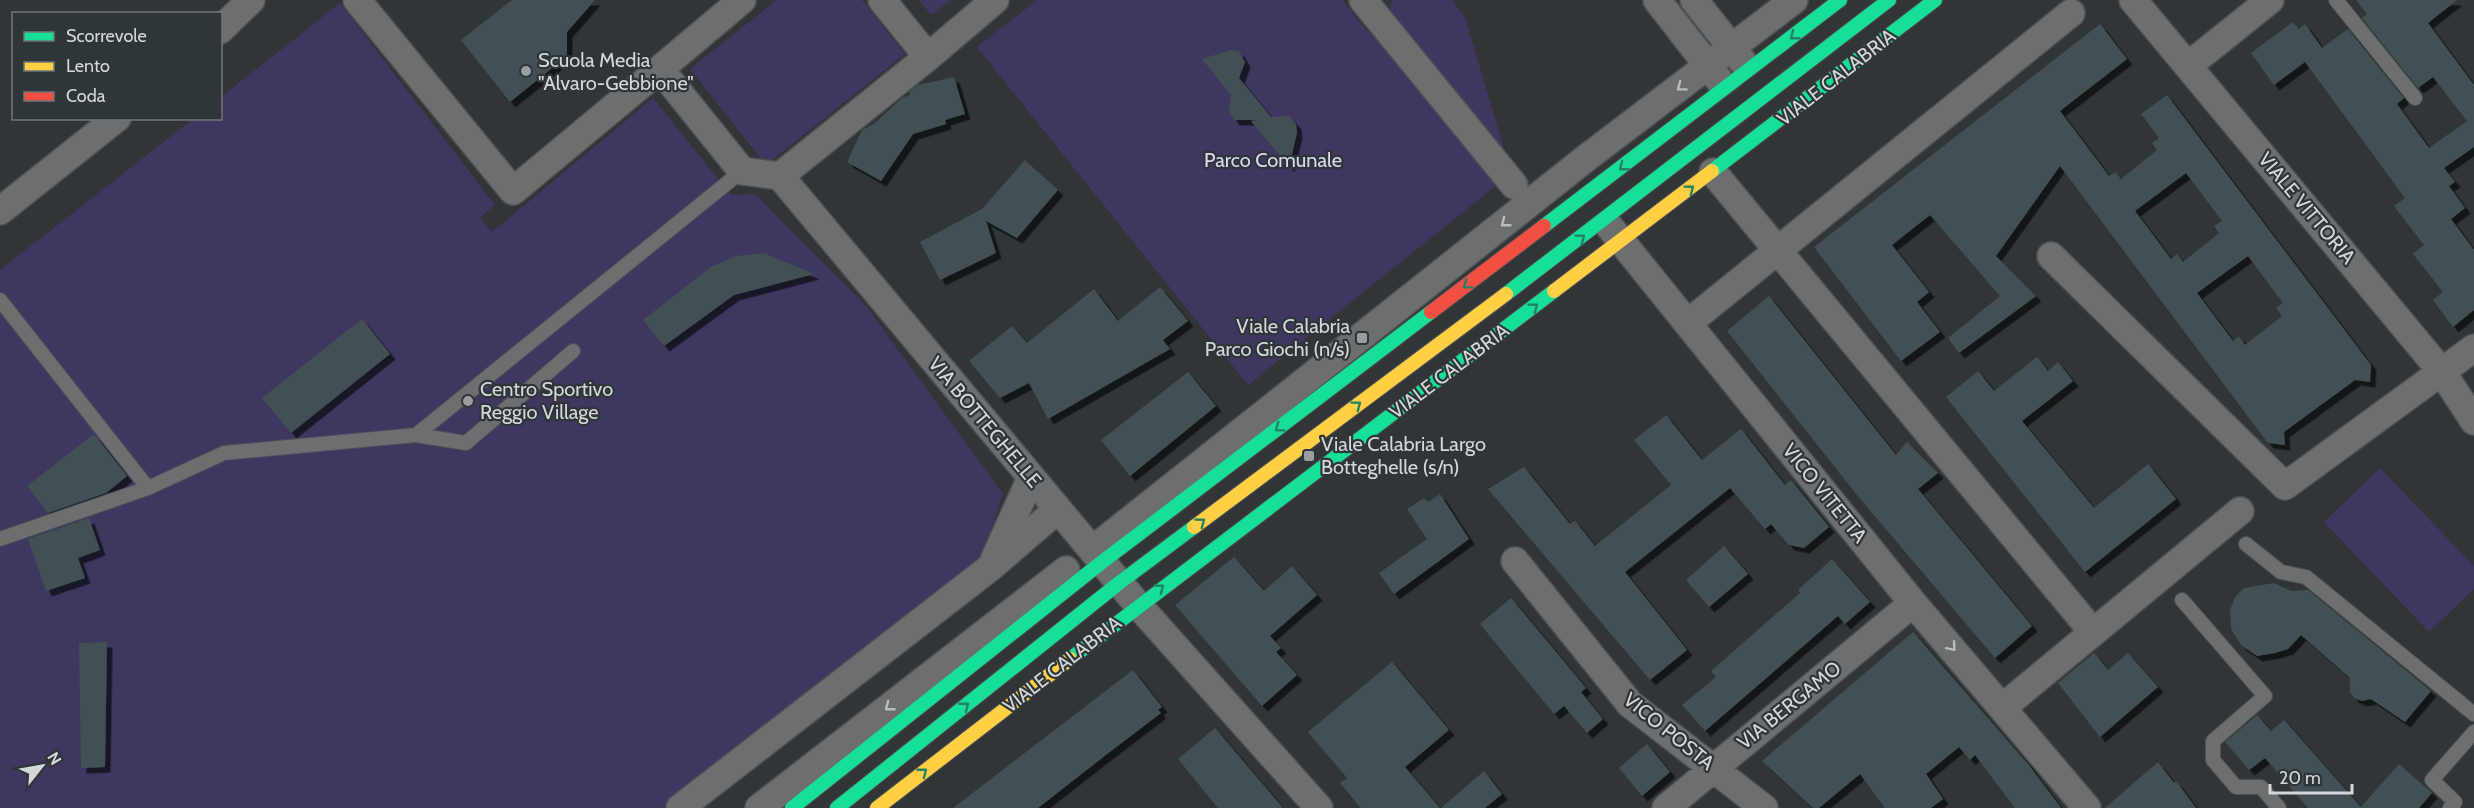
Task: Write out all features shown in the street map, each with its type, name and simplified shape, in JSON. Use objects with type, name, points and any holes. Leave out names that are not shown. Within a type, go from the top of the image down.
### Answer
[{"type":"main road","points":[[792,808],[1097,556],[1585,196],[1840,0]]},
{"type":"main road","name":"VIALE CALABRIA","points":[[837,808],[1119,583],[1605,220],[1889,0]]},
{"type":"main road","name":"VIALE CALABRIA","points":[[877,808],[1138,605],[1713,172],[1935,0]]},
{"type":"street","points":[[222,28],[250,0]]},
{"type":"street","points":[[357,0],[513,190],[742,0]]},
{"type":"street","points":[[882,0],[928,57]]},
{"type":"street","points":[[660,69],[742,171],[780,176],[995,0]]},
{"type":"street","points":[[1363,0],[1514,185]]},
{"type":"street","points":[[1657,0],[1725,88]]},
{"type":"street","points":[[1694,0],[1767,94]]},
{"type":"street","points":[[759,808],[1097,556],[1567,173],[1794,0]]},
{"type":"street","name":"VIALE VITTORIA","points":[[2133,0],[2442,372],[2474,421]]},
{"type":"street","points":[[2188,65],[2270,0]]},
{"type":"street","points":[[1688,323],[2071,13]]},
{"type":"street","points":[[0,211],[114,120]]},
{"type":"street","points":[[1713,172],[2092,631]]},
{"type":"street","name":"VICO VITETTA","points":[[1567,173],[1913,603],[2087,808]]},
{"type":"street","name":"VIA BOTTEGHELLE","points":[[780,176],[1119,583],[1319,808]]},
{"type":"street","points":[[2051,256],[2285,486],[2474,348]]},
{"type":"street","points":[[992,567],[1031,478]]},
{"type":"street","points":[[680,808],[992,567],[1057,510]]},
{"type":"street","points":[[2003,707],[2092,631],[2240,511]]},
{"type":"street","name":"VICO POSTA","points":[[1515,561],[1630,704],[1764,808]]},
{"type":"street","name":"VIA BERGAMO","points":[[1666,808],[1913,603]]},
{"type":"lane","points":[[2336,0],[2415,98]]},
{"type":"lane","points":[[416,435],[742,171]]},
{"type":"lane","points":[[0,300],[148,488]]},
{"type":"lane","points":[[0,539],[148,488],[224,453],[416,435],[466,443],[573,351]]},
{"type":"lane","points":[[2246,544],[2281,573],[2306,577],[2474,714]]},
{"type":"lane","points":[[2182,600],[2265,696],[2213,741],[2213,760],[2236,787],[2261,787],[2278,808]]},
{"type":"lane","points":[[2450,808],[2455,802],[2432,780],[2474,732]]},
{"type":"green space","points":[[777,0],[862,0],[905,54],[766,165],[690,69]]},
{"type":"green space","points":[[919,0],[951,0],[931,15]]},
{"type":"green space","name":"Parco Comunale","points":[[1037,0],[1342,0],[1368,32],[1387,34],[1503,180],[1248,385],[977,47]]},
{"type":"green space","points":[[1393,0],[1452,0],[1465,17],[1511,173],[1386,19]]},
{"type":"green space","name":"Centro Sportivo Reggio Village","points":[[340,3],[495,205],[480,217],[492,232],[653,98],[731,195],[755,194],[867,307],[1003,494],[978,571],[669,808],[0,808],[0,270],[192,120],[222,120],[222,96]]},
{"type":"green space","points":[[2380,468],[2474,566],[2474,589],[2429,632],[2324,522]]},
{"type":"building","points":[[512,0],[595,0],[567,32],[567,56],[510,102],[461,40]]},
{"type":"building","points":[[2356,0],[2457,0],[2428,23],[2474,85],[2474,147],[2444,168],[2455,182],[2449,186],[2465,208],[2451,219],[2474,250],[2474,310],[2453,327],[2433,300],[2443,292],[2413,254],[2424,245],[2394,206],[2405,198],[2305,62],[2274,85],[2251,53],[2293,22],[2299,29],[2305,24],[2322,48],[2348,29],[2404,98],[2397,104],[2429,148],[2467,121],[2433,77],[2418,88],[2362,18],[2367,14]]},
{"type":"building","points":[[2100,24],[2127,59],[2060,111],[2109,176],[2115,172],[2121,179],[2157,150],[2152,143],[2159,138],[2141,114],[2167,95],[2371,365],[2370,382],[2355,380],[2284,432],[2285,445],[2268,443],[2060,166],[1996,256],[2036,296],[1959,353],[1948,338],[2000,296],[1930,215],[1892,245],[1929,292],[1917,302],[1940,332],[1901,361],[1814,247]],"holes":[[[2186,173],[2222,221],[2214,226],[2219,233],[2183,262],[2177,254],[2171,259],[2135,211]],[[2248,256],[2283,303],[2276,308],[2282,316],[2245,345],[2239,336],[2233,341],[2197,293]]]},
{"type":"building","points":[[1231,50],[1239,51],[1245,62],[1239,78],[1271,117],[1289,116],[1296,124],[1297,133],[1289,167],[1251,121],[1257,120],[1234,120],[1229,112],[1231,95],[1202,59]]},
{"type":"building","points":[[954,77],[965,114],[945,120],[946,124],[913,134],[881,181],[847,162],[862,130],[874,124],[902,98],[910,95],[909,92],[918,85]]},
{"type":"building","points":[[1025,160],[1058,190],[1017,238],[986,221],[996,253],[940,280],[920,242],[982,209]]},
{"type":"building","points":[[764,253],[814,274],[734,295],[664,346],[643,320],[711,267],[736,256]]},
{"type":"building","points":[[1160,287],[1188,321],[1163,340],[1170,349],[1048,419],[1029,383],[1000,398],[969,361],[1012,326],[1027,343],[1094,289],[1118,321]]},
{"type":"building","points":[[1769,296],[1896,455],[1907,442],[1938,473],[1918,489],[2032,626],[1995,658],[1857,495],[1727,331]]},
{"type":"building","points":[[362,319],[390,354],[291,433],[262,398]]},
{"type":"building","points":[[2037,357],[2048,371],[2058,362],[2073,381],[2022,421],[2094,508],[2148,464],[2176,499],[2085,572],[1946,397],[1978,371],[1994,391]]},
{"type":"building","points":[[1188,372],[1216,406],[1130,476],[1101,440]]},
{"type":"building","points":[[1666,415],[1702,460],[1741,429],[1785,485],[1791,480],[1829,527],[1804,548],[1789,545],[1771,524],[1765,529],[1730,488],[1625,572],[1687,650],[1650,680],[1488,489],[1524,467],[1570,524],[1575,521],[1595,546],[1671,485],[1634,440]]},
{"type":"building","points":[[94,434],[127,476],[106,493],[48,513],[27,486]]},
{"type":"building","points":[[1440,494],[1469,539],[1394,594],[1379,573],[1427,539],[1407,509],[1424,498],[1428,502]]},
{"type":"building","points":[[89,518],[100,550],[78,558],[85,578],[46,591],[28,539]]},
{"type":"building","points":[[1724,546],[1748,574],[1709,607],[1686,580]]},
{"type":"building","points":[[1234,557],[1264,591],[1292,566],[1317,595],[1270,636],[1281,648],[1276,652],[1297,675],[1262,706],[1175,605]]},
{"type":"building","points":[[1832,559],[1870,602],[1845,624],[1838,616],[1705,731],[1682,705],[1716,677],[1711,671],[1800,593],[1798,590]]},
{"type":"building","points":[[2274,583],[2291,591],[2308,590],[2431,691],[2405,722],[2371,699],[2362,701],[2354,698],[2350,692],[2350,678],[2301,635],[2288,649],[2257,656],[2241,645],[2231,629],[2230,610],[2235,597],[2244,588]]},
{"type":"building","points":[[1511,598],[1586,688],[1581,692],[1603,719],[1587,733],[1564,706],[1554,714],[1480,624]]},
{"type":"building","points":[[1913,632],[2028,764],[2061,808],[2015,808],[1975,755],[1970,760],[1959,747],[1926,774],[1943,799],[1931,808],[1885,808],[1860,774],[1819,808],[1813,808],[1762,761]]},
{"type":"building","points":[[107,642],[105,767],[81,768],[79,643]]},
{"type":"building","points":[[2094,653],[2108,670],[2128,653],[2158,687],[2100,737],[2058,683]]},
{"type":"building","points":[[1392,662],[1449,730],[1405,767],[1440,808],[1361,808],[1340,783],[1347,778],[1308,732]]},
{"type":"building","points":[[1133,670],[1162,707],[1158,710],[1161,713],[1038,808],[953,808]]},
{"type":"building","points":[[2257,715],[2271,731],[2284,720],[2361,807],[2399,764],[2432,793],[2419,808],[2308,808],[2265,758],[2249,770],[2225,742]]},
{"type":"building","points":[[1215,728],[1283,808],[1218,808],[1178,759]]},
{"type":"building","points":[[1647,744],[1670,772],[1642,796],[1619,768]]},
{"type":"building","points":[[2158,762],[2196,808],[2105,808]]},
{"type":"building","points":[[1484,771],[1502,794],[1485,808],[1441,808]]},
{"type":"traffic: fast","points":[[1544,226],[1840,0]]},
{"type":"traffic: fast","points":[[1506,294],[1889,0]]},
{"type":"traffic: fast","points":[[1712,171],[1935,0]]},
{"type":"traffic: fast","points":[[1070,659],[1554,291]]},
{"type":"traffic: fast","points":[[792,808],[1102,562],[1431,312]]},
{"type":"traffic: fast","points":[[837,808],[1119,583],[1194,527]]},
{"type":"traffic: slow","points":[[1554,291],[1712,171]]},
{"type":"traffic: slow","points":[[1194,527],[1506,294]]},
{"type":"traffic: slow","points":[[877,808],[1070,659]]},
{"type":"traffic: jam","points":[[1431,312],[1544,226]]},
{"type":"place","name":"Scuola Media \"Alvaro-Gebbione\"","points":[[526,71]]},
{"type":"place","name":"Viale Calabria Parco Giochi (n/s)","points":[[1362,338]]},
{"type":"place","name":"Centro Sportivo Reggio Village","points":[[468,401]]},
{"type":"place","name":"Viale Calabria Largo Botteghelle (s/n)","points":[[1309,456]]}]
